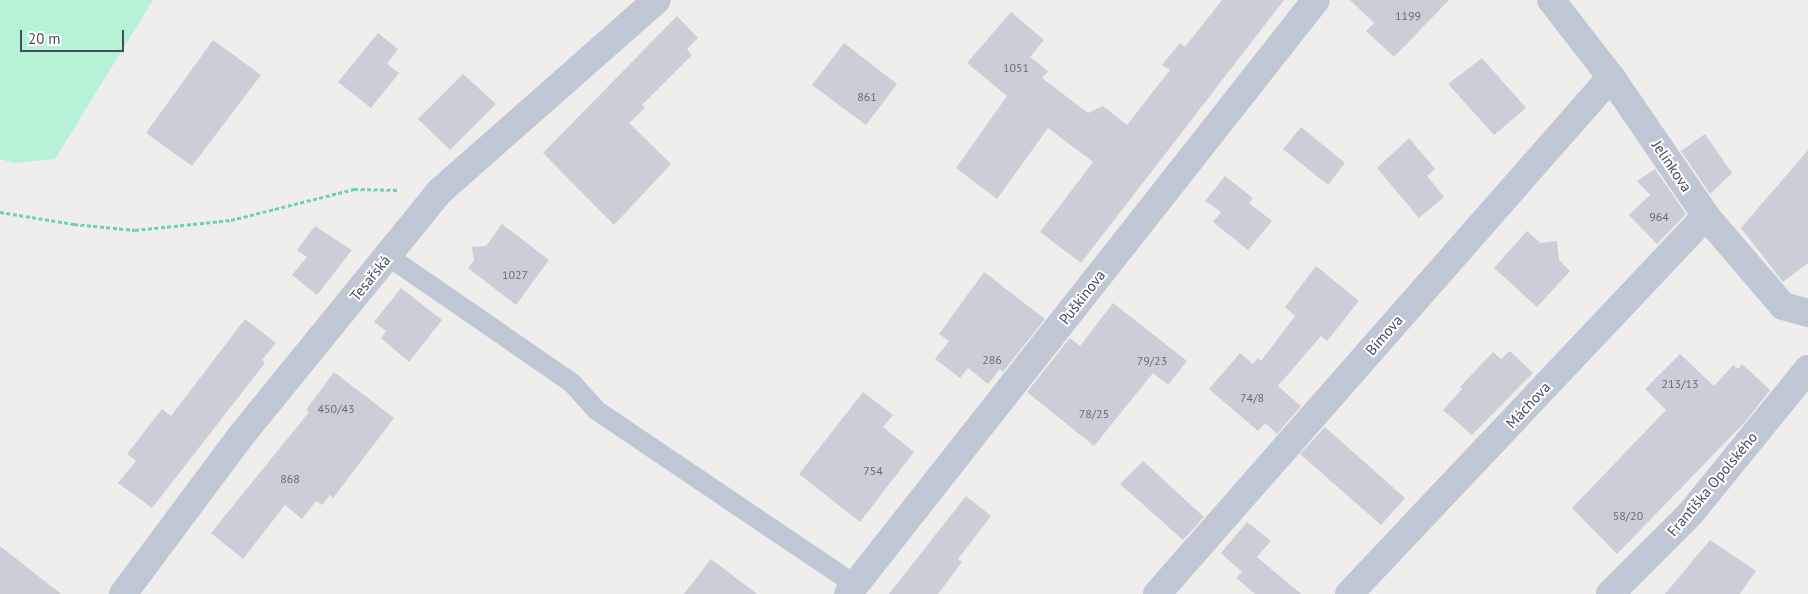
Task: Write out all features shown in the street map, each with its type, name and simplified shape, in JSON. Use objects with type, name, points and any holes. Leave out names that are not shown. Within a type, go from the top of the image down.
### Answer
[{"type":"street","name":"Tesařská","points":[[123,594],[240,438],[439,192],[657,0]]},
{"type":"street","name":"Puškinova","points":[[851,589],[1316,0]]},
{"type":"street","name":"Jelínkova","points":[[1551,0],[1611,77],[1706,216],[1783,306],[1808,313]]},
{"type":"street","name":"Bímova","points":[[1157,594],[1611,77]]},
{"type":"street","name":"Máchova","points":[[1349,594],[1706,216]]},
{"type":"street","name":"Františka Opolského","points":[[1610,594],[1690,514],[1808,368]]},
{"type":"lane","points":[[388,256],[572,383],[596,410],[851,589]]},
{"type":"path","points":[[0,212],[74,224],[135,230],[231,220],[354,189],[439,192]]},
{"type":"green space","points":[[0,0],[153,0],[55,159],[14,163],[0,159]]},
{"type":"building","points":[[1222,0],[1284,0],[1081,263],[1040,232],[1093,162],[1048,128],[997,199],[956,168],[1007,96],[967,63],[1011,12],[1044,40],[1030,57],[1048,71],[1042,78],[1088,113],[1103,106],[1127,125],[1170,70],[1162,65],[1180,43],[1185,47]]},
{"type":"building","points":[[1350,0],[1449,0],[1394,57],[1366,31],[1374,23]]},
{"type":"building","points":[[677,16],[698,38],[687,49],[692,55],[642,105],[645,108],[629,123],[671,164],[614,225],[543,153]]},
{"type":"building","points":[[378,33],[398,49],[387,64],[399,73],[371,108],[338,82]]},
{"type":"building","points":[[213,40],[261,75],[192,166],[146,133]]},
{"type":"building","points":[[844,43],[897,84],[866,125],[812,85]]},
{"type":"building","points":[[1482,58],[1526,108],[1494,135],[1448,84]]},
{"type":"building","points":[[463,74],[496,104],[450,150],[418,119]]},
{"type":"building","points":[[1301,127],[1345,163],[1328,185],[1283,149]]},
{"type":"building","points":[[1705,134],[1732,173],[1710,194],[1681,151]]},
{"type":"building","points":[[1409,138],[1435,169],[1427,176],[1444,197],[1419,218],[1377,168]]},
{"type":"building","points":[[1808,150],[1808,263],[1783,282],[1741,228]]},
{"type":"building","points":[[1655,169],[1686,214],[1657,244],[1629,215],[1650,195],[1637,181]]},
{"type":"building","points":[[1225,176],[1253,198],[1249,203],[1272,221],[1248,250],[1213,222],[1221,212],[1205,201]]},
{"type":"building","points":[[502,224],[549,260],[516,305],[468,268],[474,261],[472,247],[486,246]]},
{"type":"building","points":[[315,226],[352,250],[317,295],[292,275],[307,257],[297,250]]},
{"type":"building","points":[[1527,231],[1540,243],[1557,241],[1559,260],[1570,271],[1537,307],[1494,268]]},
{"type":"building","points":[[1316,266],[1359,301],[1327,341],[1321,336],[1278,386],[1301,406],[1277,434],[1265,423],[1258,431],[1209,389],[1240,353],[1253,364],[1258,358],[1261,361],[1295,316],[1285,307]]},
{"type":"building","points":[[984,272],[1045,319],[1003,372],[1000,369],[988,384],[968,368],[960,378],[935,359],[949,341],[939,334]]},
{"type":"building","points":[[401,288],[442,320],[409,362],[381,338],[386,331],[374,322]]},
{"type":"building","points":[[1113,303],[1187,361],[1168,385],[1153,373],[1094,446],[1027,392],[1070,338],[1080,346]]},
{"type":"building","points":[[245,319],[276,343],[262,360],[265,363],[152,508],[118,483],[136,461],[127,454],[162,409],[171,416]]},
{"type":"building","points":[[1510,351],[1533,373],[1472,435],[1443,410],[1462,389],[1460,387],[1493,352],[1501,359]]},
{"type":"building","points":[[1680,354],[1714,386],[1733,365],[1738,369],[1742,364],[1770,390],[1746,421],[1617,554],[1572,508],[1666,410],[1645,389]]},
{"type":"building","points":[[334,372],[394,418],[333,498],[330,495],[322,505],[316,501],[302,519],[285,505],[243,559],[211,533],[309,412],[306,410]]},
{"type":"building","points":[[863,392],[893,415],[883,427],[914,452],[860,522],[799,474]]},
{"type":"building","points":[[1325,427],[1405,498],[1381,525],[1300,454]]},
{"type":"building","points":[[1143,461],[1204,517],[1183,540],[1120,484]]},
{"type":"building","points":[[966,496],[991,516],[958,559],[962,562],[938,594],[889,594]]},
{"type":"building","points":[[1247,522],[1271,541],[1257,557],[1301,594],[1255,594],[1236,578],[1242,572],[1221,553]]},
{"type":"building","points":[[1710,540],[1756,571],[1740,594],[1665,594]]},
{"type":"building","points":[[0,546],[61,594],[0,594]]},
{"type":"building","points":[[711,559],[757,594],[684,594]]}]
